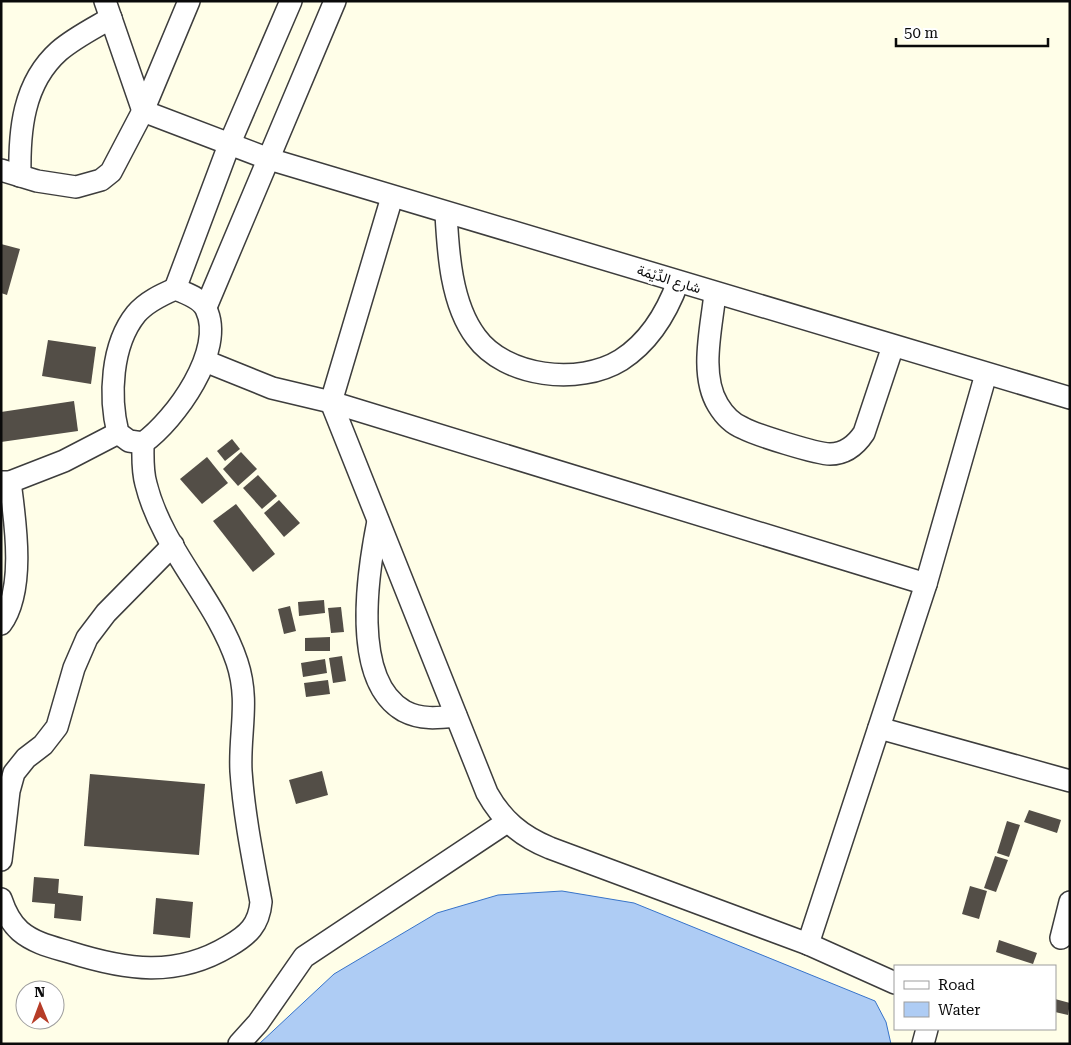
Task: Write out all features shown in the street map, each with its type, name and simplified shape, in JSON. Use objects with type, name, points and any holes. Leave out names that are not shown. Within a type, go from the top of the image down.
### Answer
[{"type":"lane","points":[[143,111],[108,10],[60,51],[45,67],[37,80],[27,101],[22,119],[20,140],[11,173],[56,186],[76,188],[101,180],[112,172],[143,111],[189,1]]},
{"type":"lane","points":[[175,289],[192,296],[206,307],[210,322],[210,333],[205,361],[187,395],[163,426],[143,443],[128,441],[118,433],[115,421],[114,398],[117,359],[122,338],[136,314],[154,299],[175,289],[229,145],[291,1]]},
{"type":"lane","points":[[206,307],[335,1]]},
{"type":"lane","name":"شارع الدِّيْمَة","points":[[143,111],[269,159],[1070,398]]},
{"type":"lane","points":[[392,196],[331,402],[487,793],[507,822],[520,833],[550,848],[808,944],[894,983]]},
{"type":"lane","points":[[446,213],[453,273],[469,325],[479,340],[493,355],[518,368],[534,372],[568,374],[603,368],[620,361],[654,330],[672,299],[678,282]]},
{"type":"lane","points":[[714,293],[709,372],[711,389],[718,405],[728,418],[742,428],[821,453],[841,452],[858,441],[864,433],[893,346]]},
{"type":"lane","points":[[205,361],[272,388],[331,402],[926,584]]},
{"type":"lane","points":[[808,944],[926,584],[986,374]]},
{"type":"lane","points":[[1,624],[11,602],[17,550],[5,482],[64,461],[118,433]]},
{"type":"lane","points":[[1,899],[10,920],[30,938],[97,960],[144,968],[162,969],[196,962],[244,937],[256,922],[260,902],[243,790],[241,757],[245,706],[237,663],[207,600],[173,545],[151,501],[143,465],[143,443]]},
{"type":"lane","points":[[378,521],[370,569],[367,611],[371,654],[377,678],[388,697],[405,711],[427,718],[456,716]]},
{"type":"lane","points":[[1,860],[9,791],[14,774],[26,758],[43,745],[57,727],[74,668],[87,638],[112,606],[173,545]]},
{"type":"lane","points":[[879,728],[1070,781]]},
{"type":"lane","points":[[239,1044],[258,1023],[304,957],[328,939],[507,822]]},
{"type":"lane","points":[[1061,938],[1070,902]]},
{"type":"lane","points":[[923,1044],[927,1030]]},
{"type":"water","points":[[562,891],[634,903],[875,1001],[886,1022],[891,1044],[259,1044],[334,974],[437,913],[498,895]]},
{"type":"building","points":[[1,244],[20,249],[7,295],[1,293]]},
{"type":"building","points":[[48,340],[96,347],[91,384],[42,376]]},
{"type":"building","points":[[74,401],[78,431],[1,442],[1,412]]},
{"type":"building","points":[[232,439],[240,449],[225,461],[217,451]]},
{"type":"building","points":[[241,452],[257,469],[238,486],[223,469]]},
{"type":"building","points":[[207,457],[228,483],[202,504],[180,479]]},
{"type":"building","points":[[258,475],[277,496],[262,509],[243,488]]},
{"type":"building","points":[[279,500],[300,523],[284,537],[264,513]]},
{"type":"building","points":[[236,504],[275,554],[253,572],[213,521]]},
{"type":"building","points":[[324,600],[325,613],[299,616],[298,602]]},
{"type":"building","points":[[290,606],[296,631],[284,634],[278,609]]},
{"type":"building","points":[[341,607],[344,632],[331,633],[328,608]]},
{"type":"building","points":[[330,637],[330,651],[305,651],[305,638]]},
{"type":"building","points":[[342,656],[346,681],[333,683],[329,658]]},
{"type":"building","points":[[325,659],[327,673],[303,677],[301,663]]},
{"type":"building","points":[[328,680],[330,694],[306,697],[304,683]]},
{"type":"building","points":[[322,771],[328,795],[296,804],[289,780]]},
{"type":"building","points":[[90,774],[205,784],[199,855],[84,846]]},
{"type":"building","points":[[1029,810],[1061,820],[1057,833],[1024,822]]},
{"type":"building","points":[[1007,821],[1020,825],[1009,857],[997,853]]},
{"type":"building","points":[[995,856],[1008,860],[996,892],[984,888]]},
{"type":"building","points":[[34,877],[59,879],[58,893],[83,896],[81,921],[54,918],[55,904],[32,902]]},
{"type":"building","points":[[970,886],[987,891],[979,919],[962,914]]},
{"type":"building","points":[[156,898],[193,902],[190,938],[153,934]]},
{"type":"building","points":[[999,940],[1037,953],[1033,964],[996,952]]},
{"type":"building","points":[[1056,999],[1070,1003],[1068,1015],[1056,1012]]}]
